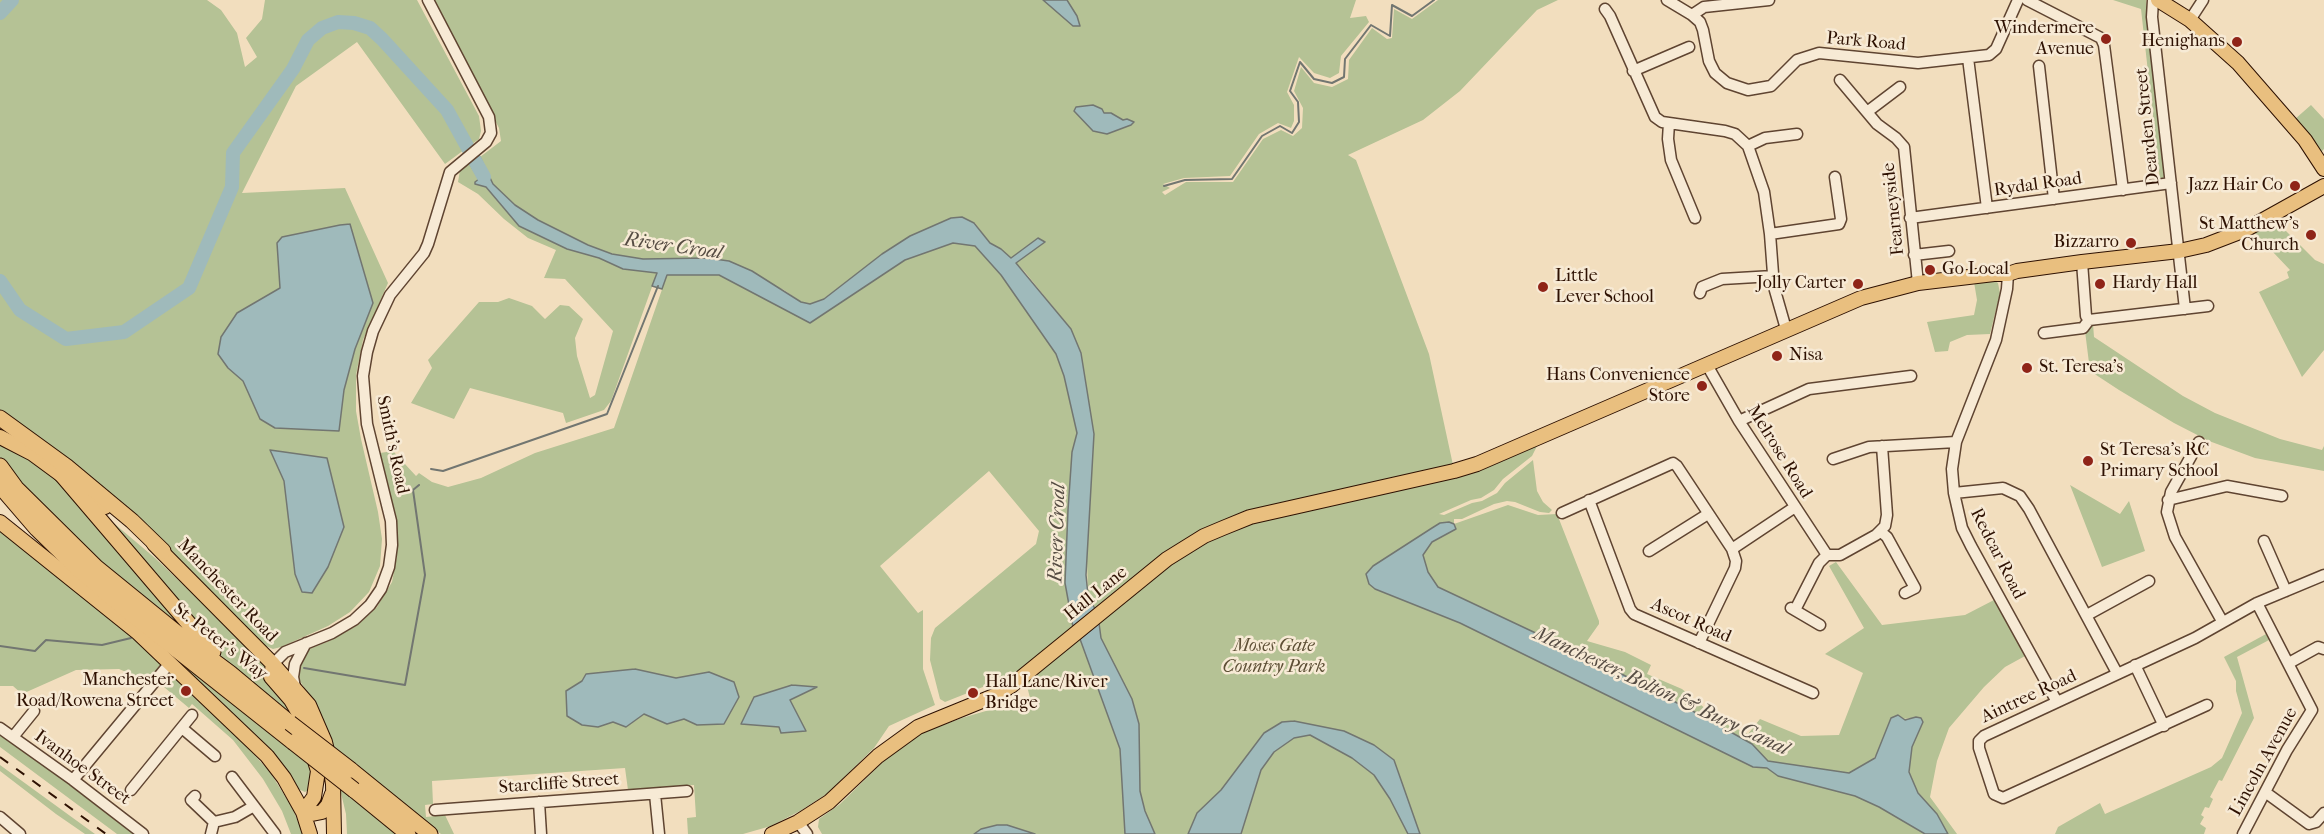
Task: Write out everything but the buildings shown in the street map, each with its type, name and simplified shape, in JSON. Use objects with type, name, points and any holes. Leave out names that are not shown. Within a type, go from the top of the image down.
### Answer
[{"type":"highway","points":[[0,418],[66,466],[163,550]]},
{"type":"highway","name":"St. Peter's Way","points":[[0,466],[16,488],[96,567],[430,834]]},
{"type":"highway","points":[[61,474],[230,673]]},
{"type":"highway","name":"St. Peter's Way","points":[[0,486],[37,529],[124,608],[408,834]]},
{"type":"highway","points":[[0,494],[16,516],[46,549],[137,632]]},
{"type":"main road","points":[[2158,0],[2190,20],[2228,53],[2305,141],[2324,169]]},
{"type":"main road","name":"Hall Lane","points":[[772,834],[798,822],[835,797],[878,756],[918,727],[994,696],[1026,675],[1167,559],[1204,536],[1229,525],[1250,518],[1454,471],[1500,456],[1861,297],[1918,283],[2008,274],[2082,262],[2179,251],[2230,237],[2324,186]]},
{"type":"main road","name":"Manchester Road","points":[[1,437],[33,454],[163,550],[295,687],[309,705],[325,742],[334,789],[334,834]]},
{"type":"main road","points":[[0,522],[137,632],[267,756],[284,778],[303,812],[310,834]]},
{"type":"main road","points":[[273,664],[271,677],[291,700],[302,719],[318,771],[314,797],[303,812]]},
{"type":"main road","points":[[303,812],[318,813],[325,809],[334,789]]},
{"type":"main road","points":[[333,807],[340,834]]},
{"type":"street","name":"Smith's Road","points":[[261,652],[285,652],[332,633],[354,620],[370,605],[381,589],[389,567],[392,545],[391,521],[367,423],[364,399],[363,376],[367,352],[373,331],[390,295],[429,244],[448,177],[459,163],[486,142],[492,130],[489,117],[428,0]]},
{"type":"street","points":[[1667,0],[1692,15],[1704,7],[1769,0]]},
{"type":"street","name":"Park Road","points":[[1692,15],[1700,22],[1703,30],[1711,68],[1727,83],[1741,89],[1754,90],[1772,86],[1797,60],[1819,53],[1917,63],[1989,55],[1993,52],[2018,0]]},
{"type":"street","points":[[2027,0],[2096,33],[2101,38],[2104,45],[2123,190]]},
{"type":"street","name":"Dearden Street","points":[[2153,0],[2151,6],[2185,309]]},
{"type":"street","points":[[2190,20],[2203,0]]},
{"type":"street","points":[[1605,9],[1655,117],[1662,122],[1735,134],[1748,146],[1761,182],[1770,234],[1776,299],[1786,329]]},
{"type":"street","points":[[1633,71],[1672,51],[1689,47]]},
{"type":"street","points":[[1968,58],[1987,208]]},
{"type":"street","points":[[2039,66],[2054,199]]},
{"type":"street","name":"Fearneyside","points":[[1846,81],[1877,124],[1904,147],[1918,283]]},
{"type":"street","points":[[1867,112],[1898,92]]},
{"type":"street","points":[[1669,123],[1668,139],[1671,160],[1695,218]]},
{"type":"street","points":[[1748,146],[1765,138],[1797,134]]},
{"type":"street","points":[[1770,234],[1839,224],[1841,219],[1835,177]]},
{"type":"street","name":"Rydal Road","points":[[1910,218],[2171,183]]},
{"type":"street","points":[[1914,255],[1949,251]]},
{"type":"street","points":[[2082,262],[2086,316],[2089,320]]},
{"type":"street","name":"Redcar Road","points":[[2008,274],[2007,289],[1991,357],[1956,442],[1952,469],[1954,493],[1962,528],[2057,702]]},
{"type":"street","points":[[1700,292],[1702,287],[1722,279],[1773,276]]},
{"type":"street","points":[[2050,334],[2083,328],[2089,320],[2208,306]]},
{"type":"street","name":"Melrose Road","points":[[1707,365],[1739,421],[1827,555]]},
{"type":"street","points":[[1739,421],[1809,389],[1911,376]]},
{"type":"street","points":[[1833,459],[1869,447],[1956,442]]},
{"type":"street","points":[[2199,442],[2168,500],[2167,512],[2175,537],[2223,621]]},
{"type":"street","points":[[1820,625],[1793,609],[1819,562],[1827,555],[1840,555],[1881,532],[1887,515],[1882,447]]},
{"type":"street","points":[[1562,513],[1673,463],[1677,466],[1732,549],[1736,561],[1735,568],[1699,643]]},
{"type":"street","points":[[2168,500],[2228,486],[2282,496]]},
{"type":"street","points":[[1954,493],[2003,488],[2020,496],[2117,673]]},
{"type":"street","name":"Ascot Road","points":[[1589,500],[1632,611],[1813,693]]},
{"type":"street","points":[[1732,549],[1795,507]]},
{"type":"street","points":[[1649,551],[1708,514]]},
{"type":"street","points":[[1881,532],[1887,537],[1915,588],[1905,593]]},
{"type":"street","points":[[2264,541],[2286,591]]},
{"type":"street","name":"Aintree Road","points":[[2207,705],[2007,797],[1996,797],[1979,748],[1980,738],[2195,638],[2257,603],[2324,575]]},
{"type":"street","points":[[2087,615],[2149,581]]},
{"type":"street","name":"Lincoln Avenue","points":[[2243,834],[2287,750],[2311,713],[2313,705],[2257,603]]},
{"type":"street","points":[[295,687],[293,676],[295,664],[306,644]]},
{"type":"street","points":[[2289,663],[2318,647],[2324,649]]},
{"type":"street","name":"Smith's Road","points":[[273,664],[285,652]]},
{"type":"street","points":[[73,780],[171,663]]},
{"type":"street","points":[[2135,665],[2164,726]]},
{"type":"street","points":[[13,737],[35,708]]},
{"type":"street","points":[[131,790],[192,715]]},
{"type":"street","name":"Ivanhoe Street","points":[[0,728],[143,834]]},
{"type":"street","points":[[182,728],[215,756]]},
{"type":"street","points":[[232,777],[254,806],[265,826],[275,834]]},
{"type":"street","name":"Starcliffe Street","points":[[435,810],[687,791]]},
{"type":"street","points":[[2265,792],[2309,824],[2316,822],[2324,813]]},
{"type":"street","points":[[655,794],[659,834]]},
{"type":"street","points":[[195,796],[191,800],[214,822]]},
{"type":"street","points":[[539,802],[541,834]]},
{"type":"street","points":[[214,822],[235,817],[254,806]]},
{"type":"street","points":[[0,817],[20,834]]},
{"type":"street","points":[[211,834],[214,822]]},
{"type":"street","points":[[798,822],[807,834]]},
{"type":"green space","points":[[0,0],[207,0],[221,10],[237,33],[245,67],[257,57],[246,38],[262,19],[265,0],[417,0],[479,116],[481,131],[479,139],[445,164],[357,42],[296,86],[242,193],[345,188],[388,283],[363,340],[356,375],[356,411],[382,539],[380,566],[369,592],[350,612],[328,626],[281,647],[273,649],[261,644],[0,412]],"holes":[[[350,224],[355,349],[344,390],[339,431],[260,419],[243,381],[237,313],[280,288],[282,237]],[[270,451],[328,567],[295,574],[284,481]]]},
{"type":"green space","name":"Moses Gate Country Park","points":[[434,0],[1356,0],[1350,18],[1366,16],[1369,22],[1341,56],[1339,73],[1330,78],[1314,73],[1299,57],[1287,92],[1294,105],[1294,121],[1291,128],[1278,123],[1259,134],[1230,176],[1184,178],[1163,184],[1170,188],[1162,192],[1165,195],[1186,182],[1233,182],[1263,139],[1281,130],[1293,136],[1302,128],[1303,108],[1294,91],[1301,67],[1314,83],[1332,87],[1348,79],[1349,60],[1372,28],[1387,39],[1392,38],[1394,9],[1412,19],[1438,0],[1558,0],[1537,10],[1460,91],[1423,120],[1348,155],[1356,160],[1429,354],[1453,465],[1495,463],[1537,446],[1532,456],[1503,479],[1494,490],[1481,498],[1439,514],[1444,515],[1497,493],[1505,483],[1533,460],[1537,491],[1543,502],[1552,510],[1549,513],[1507,501],[1494,504],[1462,519],[1454,519],[1454,524],[1508,505],[1538,515],[1557,514],[1599,621],[1587,641],[1625,652],[1651,665],[1647,674],[1682,689],[1720,721],[1748,734],[1760,719],[1801,736],[1839,735],[1863,673],[1825,654],[1864,628],[1829,566],[1836,562],[1882,625],[1965,615],[1994,600],[2025,656],[2005,667],[1984,687],[1949,728],[1937,761],[1930,797],[1957,834],[822,834],[818,827],[819,819],[840,804],[890,755],[921,733],[1030,698],[1026,682],[1102,621],[1088,595],[1081,353],[1071,329],[1025,272],[1001,249],[990,243],[975,223],[910,236],[882,254],[824,299],[810,304],[801,302],[784,290],[707,258],[643,259],[612,254],[588,245],[538,220],[515,205],[493,184],[480,157],[501,141],[499,128]],"holes":[[[1911,718],[1923,722],[1912,747],[1909,762],[1910,779],[1922,799],[1849,773],[1873,759],[1903,719]]]},
{"type":"green space","points":[[2113,0],[2146,0],[2166,173],[2162,180],[2160,180],[2141,9]]},
{"type":"green space","points":[[2311,105],[2324,119],[2324,149],[2321,152],[2295,119]]},
{"type":"green space","points":[[470,164],[479,179],[504,209],[568,249],[599,258],[623,269],[657,273],[611,401],[604,410],[566,423],[563,413],[470,388],[454,419],[411,403],[432,368],[428,360],[479,302],[498,302],[509,298],[532,306],[545,319],[560,305],[569,306],[583,319],[575,338],[577,356],[590,398],[595,395],[613,331],[565,279],[544,278],[556,250],[528,238],[478,194],[458,182],[460,170]]},
{"type":"green space","points":[[2275,220],[2315,260],[2324,264],[2324,350],[2302,377],[2259,292],[2289,278],[2287,272],[2290,270],[2254,232]]},
{"type":"green space","points":[[953,243],[975,246],[1001,275],[1056,354],[1064,376],[1077,433],[1072,452],[1065,583],[1073,627],[1013,675],[945,702],[940,699],[930,660],[931,638],[935,628],[1036,544],[1039,531],[989,471],[880,566],[918,613],[923,610],[923,669],[935,705],[889,726],[874,748],[828,793],[771,826],[743,834],[688,834],[687,818],[696,817],[694,785],[628,790],[625,768],[432,781],[433,804],[425,805],[426,817],[445,815],[454,834],[441,834],[333,748],[322,716],[298,678],[299,664],[309,649],[358,625],[377,607],[392,582],[397,556],[396,528],[380,453],[393,451],[416,476],[419,473],[432,482],[448,487],[481,478],[535,453],[614,428],[667,275],[719,275],[810,322],[905,260]],"holes":[[[635,669],[676,678],[709,672],[697,725],[685,719],[667,724],[644,714],[626,727],[613,722],[598,727],[582,725],[566,691],[582,681]]]},
{"type":"green space","points":[[1993,280],[1998,283],[2000,293],[1990,334],[1967,335],[1950,342],[1948,351],[1935,352],[1927,322],[1974,315],[1977,300],[1974,282]]},
{"type":"green space","points":[[2093,324],[2094,337],[2183,396],[2215,413],[2280,439],[2322,450],[2324,446],[2324,471],[2255,458],[2209,441],[2119,390],[2090,371],[2085,331]]},
{"type":"green space","points":[[0,445],[33,462],[56,478],[202,648],[61,528],[0,459]]},
{"type":"green space","points":[[2070,485],[2120,514],[2129,501],[2145,551],[2102,567]]},
{"type":"green space","points":[[97,509],[155,558],[268,665],[300,722],[227,662]]},
{"type":"green space","points":[[0,530],[90,599],[164,664],[149,682],[119,669],[76,670],[22,694],[13,686],[0,686]]},
{"type":"green space","points":[[86,581],[310,766],[312,775],[309,789],[305,792],[298,789]]},
{"type":"green space","points":[[2266,634],[2269,640],[2237,657],[2254,718],[2222,781],[2219,780],[2210,797],[2213,799],[2209,808],[2205,807],[2201,815],[2204,817],[2200,824],[2206,828],[2204,834],[2055,834],[2058,827],[2100,803],[2105,814],[2211,767],[2222,758],[2242,713],[2236,691],[2236,681],[2224,657]]},
{"type":"green space","points":[[170,669],[189,693],[226,724],[270,772],[293,809],[303,834],[291,834],[282,811],[263,779],[233,740],[192,704],[189,708],[158,682]]},
{"type":"green space","points":[[0,731],[141,834],[117,834],[0,747]]},
{"type":"green space","points":[[0,765],[95,834],[85,834],[56,814],[0,771]]},
{"type":"green space","points":[[340,789],[396,834],[347,834],[346,814]]},
{"type":"water","points":[[1043,0],[1067,0],[1080,26],[1073,26]]},
{"type":"water","points":[[1093,105],[1102,109],[1104,113],[1111,113],[1123,120],[1134,122],[1107,134],[1093,131],[1074,111],[1076,107]]},
{"type":"water","points":[[480,157],[493,184],[515,205],[538,220],[588,245],[612,254],[643,259],[707,258],[729,261],[752,271],[801,302],[810,304],[824,299],[882,254],[910,236],[951,218],[962,217],[974,223],[990,243],[1011,258],[1038,238],[1045,242],[1016,263],[1071,329],[1081,353],[1094,434],[1086,575],[1088,595],[1095,609],[1073,627],[1065,583],[1072,452],[1077,433],[1064,376],[1056,354],[1001,275],[975,246],[953,243],[905,260],[810,323],[719,275],[667,275],[662,289],[652,286],[657,273],[623,269],[599,258],[567,249],[519,226],[486,187],[475,184],[479,179],[470,164]]},
{"type":"water","points":[[350,224],[373,303],[355,349],[344,390],[339,431],[275,428],[260,419],[243,381],[228,368],[218,354],[221,337],[237,313],[280,288],[277,243],[282,237]]},
{"type":"water","points":[[270,450],[327,458],[344,527],[328,567],[312,593],[302,592],[295,574],[284,481]]},
{"type":"water","points":[[1440,523],[1454,524],[1456,529],[1432,542],[1423,555],[1428,572],[1438,587],[1610,668],[1704,717],[1752,744],[1768,761],[1849,773],[1875,758],[1891,718],[1898,715],[1905,720],[1921,718],[1923,722],[1912,747],[1909,772],[1918,793],[1937,814],[1948,834],[1925,834],[1855,796],[1778,776],[1767,768],[1753,767],[1460,623],[1375,589],[1369,584],[1366,574],[1373,566]]},
{"type":"water","points":[[1099,623],[1101,638],[1132,699],[1139,724],[1140,791],[1145,811],[1155,834],[1125,834],[1120,749],[1080,639]]},
{"type":"water","points":[[635,669],[676,678],[709,672],[734,682],[739,697],[724,724],[697,725],[684,719],[667,724],[644,714],[626,727],[613,722],[598,727],[582,725],[567,716],[566,691],[582,681],[586,674]]},
{"type":"water","points":[[792,685],[817,687],[790,700],[806,731],[781,733],[779,727],[741,724],[754,697]]},
{"type":"water","points":[[1294,721],[1344,731],[1374,745],[1394,760],[1420,834],[1408,834],[1390,799],[1374,775],[1352,758],[1310,735],[1294,738],[1274,752],[1261,770],[1241,834],[1188,834],[1197,813],[1221,790],[1264,733],[1282,722]]},
{"type":"water","points":[[1007,825],[1035,834],[974,834],[981,829]]},
{"type":"waterway","name":"River Croal","points":[[0,13],[12,0]]},
{"type":"waterway","points":[[1164,186],[1185,180],[1232,179],[1262,136],[1280,126],[1292,133],[1299,122],[1298,102],[1290,91],[1300,62],[1314,79],[1332,83],[1344,77],[1345,59],[1371,25],[1390,36],[1392,5],[1412,16],[1434,0]]},
{"type":"waterway","name":"River Croal","points":[[0,281],[20,310],[66,339],[124,332],[189,288],[232,187],[233,153],[293,69],[308,40],[322,28],[338,22],[354,23],[370,28],[382,39],[447,110],[484,177]]},
{"type":"waterway","points":[[431,469],[443,471],[607,414],[658,286]]},
{"type":"waterway","points":[[304,668],[405,685],[425,575],[413,490],[419,485]]},
{"type":"waterway","points":[[0,646],[35,651],[46,640],[102,645],[131,638]]},
{"type":"railway","points":[[0,757],[106,834]]},
{"type":"place","name":"Windermere Avenue","points":[[2106,39]]},
{"type":"place","name":"Henighans","points":[[2237,42]]},
{"type":"place","name":"Jazz Hair Co","points":[[2295,186]]},
{"type":"place","name":"St Matthew's Church","points":[[2311,235]]},
{"type":"place","name":"Bizzarro","points":[[2131,243]]},
{"type":"place","name":"Go Local","points":[[1930,270]]},
{"type":"place","name":"Jolly Carter","points":[[1858,284]]},
{"type":"place","name":"Hardy Hall","points":[[2100,284]]},
{"type":"place","name":"Little Lever School","points":[[1543,287]]},
{"type":"place","name":"Nisa","points":[[1777,356]]},
{"type":"place","name":"St. Teresa's","points":[[2027,368]]},
{"type":"place","name":"Hans Convenience Store","points":[[1702,386]]},
{"type":"place","name":"St Teresa's RC Primary School","points":[[2088,461]]},
{"type":"place","name":"Manchester Road/Rowena Street","points":[[186,691]]},
{"type":"place","name":"Hall Lane/River Bridge","points":[[973,693]]},
{"type":"water label","name":"Manchester, Bolton & Bury Canal","points":[[1661,692]]}]
